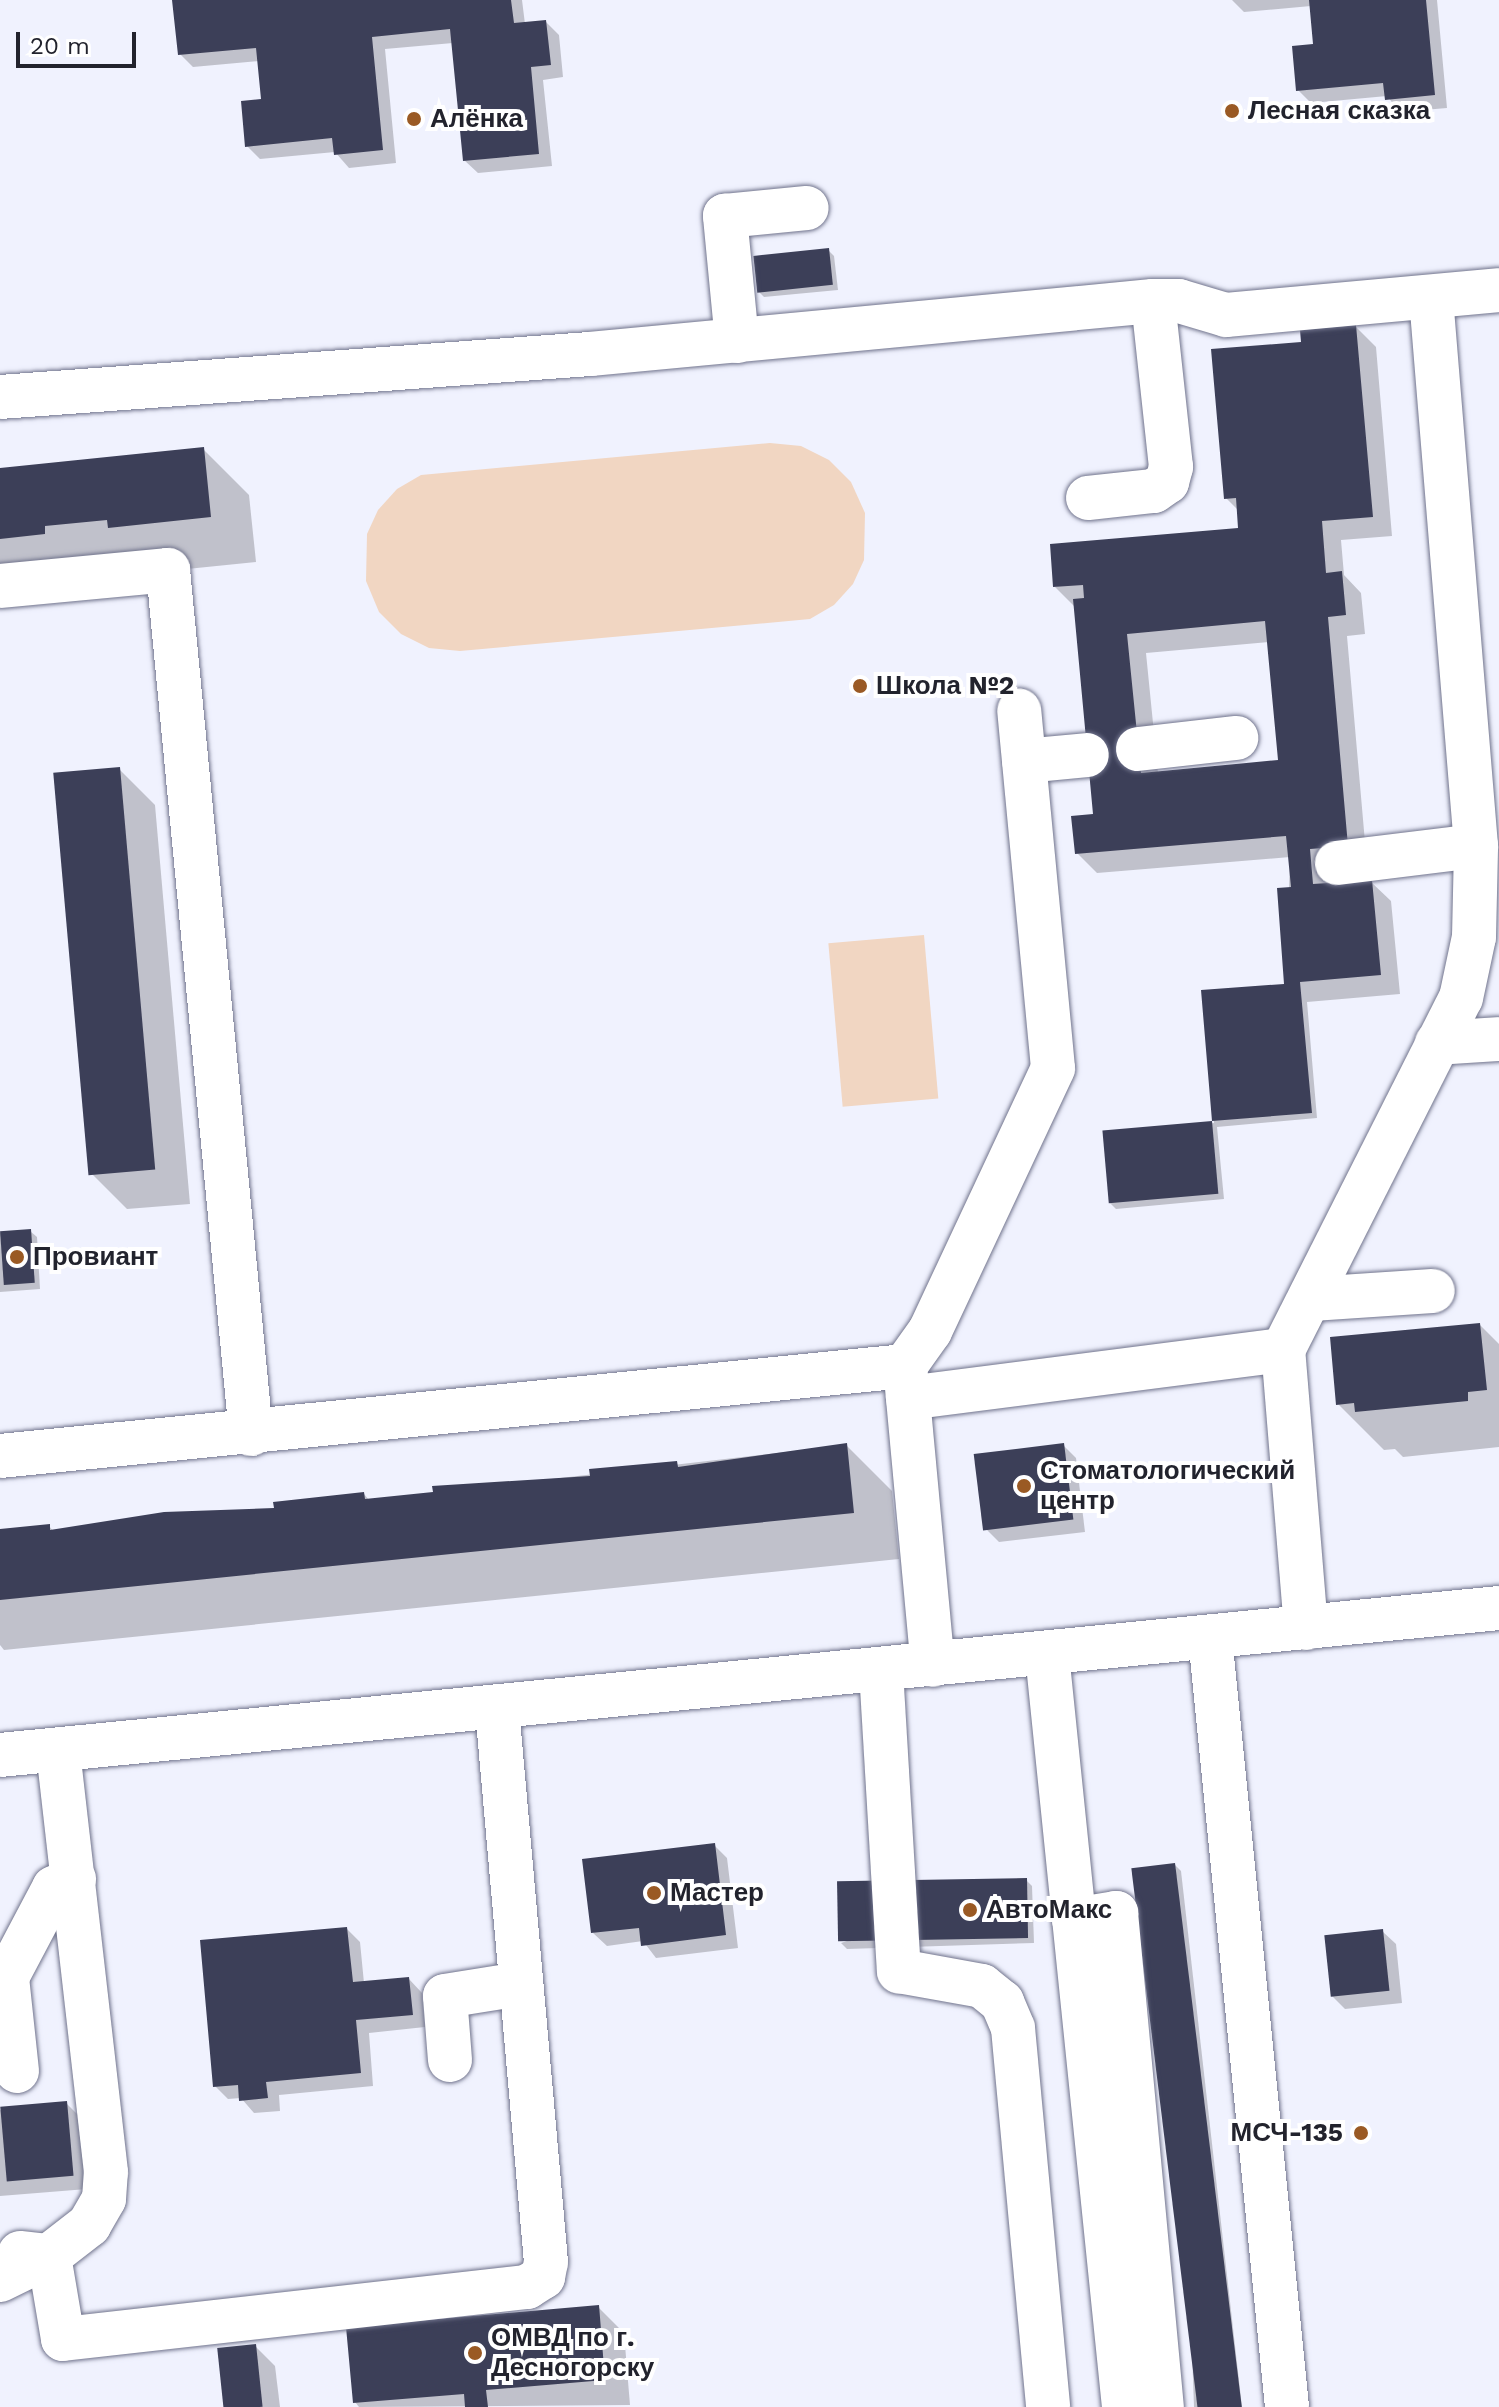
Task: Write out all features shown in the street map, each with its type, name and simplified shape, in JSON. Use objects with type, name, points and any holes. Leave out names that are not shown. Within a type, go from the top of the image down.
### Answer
[{"type":"street","points":[[737,341],[725,216],[807,208]]},
{"type":"street","points":[[0,397],[737,341],[1153,301],[1179,301],[1226,315],[1499,290]]},
{"type":"street","points":[[1306,1628],[1283,1350],[1437,1043],[1480,996],[1474,937],[1476,846],[1431,298]]},
{"type":"street","points":[[1088,498],[1154,491],[1167,482],[1171,467],[1153,301]]},
{"type":"street","points":[[0,586],[168,570],[251,1434]]},
{"type":"street","points":[[933,1665],[906,1382],[1053,1068],[1019,711]]},
{"type":"street","points":[[1138,749],[1236,738]]},
{"type":"street","points":[[1024,761],[1087,755]]},
{"type":"street","points":[[1337,863],[1476,846]]},
{"type":"street","points":[[1437,1043],[1499,1039]]},
{"type":"street","points":[[1311,1299],[1433,1291]]},
{"type":"street","points":[[0,1456],[1283,1350]]},
{"type":"street","points":[[0,1755],[497,1709],[1499,1608]]},
{"type":"street","points":[[1210,1637],[1287,2407]]},
{"type":"street","points":[[1047,1654],[1124,2407]]},
{"type":"street","points":[[881,1670],[899,1971],[982,1986],[1002,2002],[1013,2028],[1048,2407]]},
{"type":"street","points":[[49,2256],[63,2339],[527,2287],[543,2277],[546,2262],[497,1709]]},
{"type":"street","points":[[0,2280],[49,2256],[89,2225],[104,2199],[106,2172],[58,1750]]},
{"type":"street","points":[[17,2071],[7,1977],[54,1888],[74,1879]]},
{"type":"street","points":[[1074,1920],[1116,1913],[1162,2407]]},
{"type":"street","points":[[450,2060],[445,1996],[520,1984]]},
{"type":"street","points":[[0,2251],[49,2256]]},
{"type":"shaded area","points":[[770,443],[801,446],[829,460],[851,482],[865,513],[864,560],[853,584],[834,605],[810,619],[460,651],[429,648],[401,634],[379,612],[366,581],[367,534],[378,510],[397,489],[421,475]]},
{"type":"shaded area","points":[[924,935],[938,1098],[843,1107],[828,943]]},
{"type":"building","points":[[172,0],[511,0],[514,23],[546,20],[551,65],[531,67],[539,154],[463,161],[450,29],[372,37],[383,150],[334,155],[332,138],[245,147],[241,101],[261,99],[256,48],[178,55]]},
{"type":"building","points":[[1309,0],[1426,0],[1435,95],[1385,100],[1383,83],[1296,91],[1292,46],[1313,44]]},
{"type":"building","points":[[829,248],[833,285],[757,293],[753,256]]},
{"type":"building","points":[[1356,325],[1373,517],[1322,521],[1326,573],[1342,571],[1346,615],[1328,617],[1348,846],[1310,849],[1313,884],[1372,880],[1381,975],[1300,982],[1312,1113],[1212,1121],[1201,990],[1284,984],[1277,888],[1291,887],[1286,836],[1075,854],[1071,816],[1093,814],[1073,599],[1084,598],[1083,585],[1053,587],[1050,544],[1238,528],[1236,498],[1224,499],[1211,349],[1301,342],[1300,330]],"holes":[[[1265,621],[1278,760],[1141,773],[1127,634]]]},
{"type":"building","points":[[204,447],[211,517],[108,528],[107,520],[45,526],[45,534],[0,539],[0,468]]},
{"type":"building","points":[[120,767],[155,1169],[88,1175],[53,773]]},
{"type":"building","points":[[1212,1121],[1218,1194],[1109,1203],[1102,1131]]},
{"type":"building","name":"Провиант","points":[[31,1229],[35,1283],[4,1285],[0,1231]]},
{"type":"building","points":[[1480,1323],[1487,1390],[1468,1392],[1468,1401],[1355,1412],[1354,1403],[1336,1405],[1330,1337]]},
{"type":"building","points":[[847,1443],[854,1513],[0,1600],[0,1529],[50,1524],[50,1530],[164,1512],[274,1508],[273,1502],[364,1492],[365,1499],[433,1492],[432,1486],[590,1476],[589,1469],[677,1461],[678,1467]]},
{"type":"building","name":"Стоматологический центр","points":[[1064,1443],[1073,1519],[983,1531],[974,1454]]},
{"type":"building","name":"Мастер","points":[[715,1843],[726,1935],[641,1946],[639,1928],[591,1933],[582,1859]]},
{"type":"building","points":[[1175,1863],[1242,2407],[1197,2407],[1131,1868]]},
{"type":"building","points":[[1027,1878],[1028,1938],[838,1941],[837,1881]]},
{"type":"building","points":[[347,1927],[353,1982],[409,1977],[413,2015],[356,2020],[361,2073],[266,2082],[268,2098],[239,2101],[238,2085],[213,2087],[200,1940]]},
{"type":"building","points":[[1383,1929],[1389,1991],[1331,1997],[1324,1935]]},
{"type":"building","points":[[67,2101],[74,2176],[7,2182],[0,2107]]},
{"type":"building","name":"ОМВД по г. Десногорску","points":[[599,2305],[605,2380],[486,2390],[488,2407],[465,2407],[464,2394],[353,2403],[346,2327]]},
{"type":"building","points":[[256,2344],[263,2407],[223,2407],[217,2348]]},
{"type":"place","name":"Лесная сказка","points":[[1232,111]]},
{"type":"place","name":"Алёнка","points":[[414,119]]},
{"type":"place","name":"Школа №2","points":[[860,686]]},
{"type":"place","name":"Провиант","points":[[17,1257]]},
{"type":"place","name":"Стоматологический центр","points":[[1024,1486]]},
{"type":"place","name":"Мастер","points":[[654,1893]]},
{"type":"place","name":"АвтоМакс","points":[[970,1910]]},
{"type":"place","name":"МСЧ-135","points":[[1361,2133]]},
{"type":"place","name":"ОМВД по г. Десногорску","points":[[475,2353]]}]
